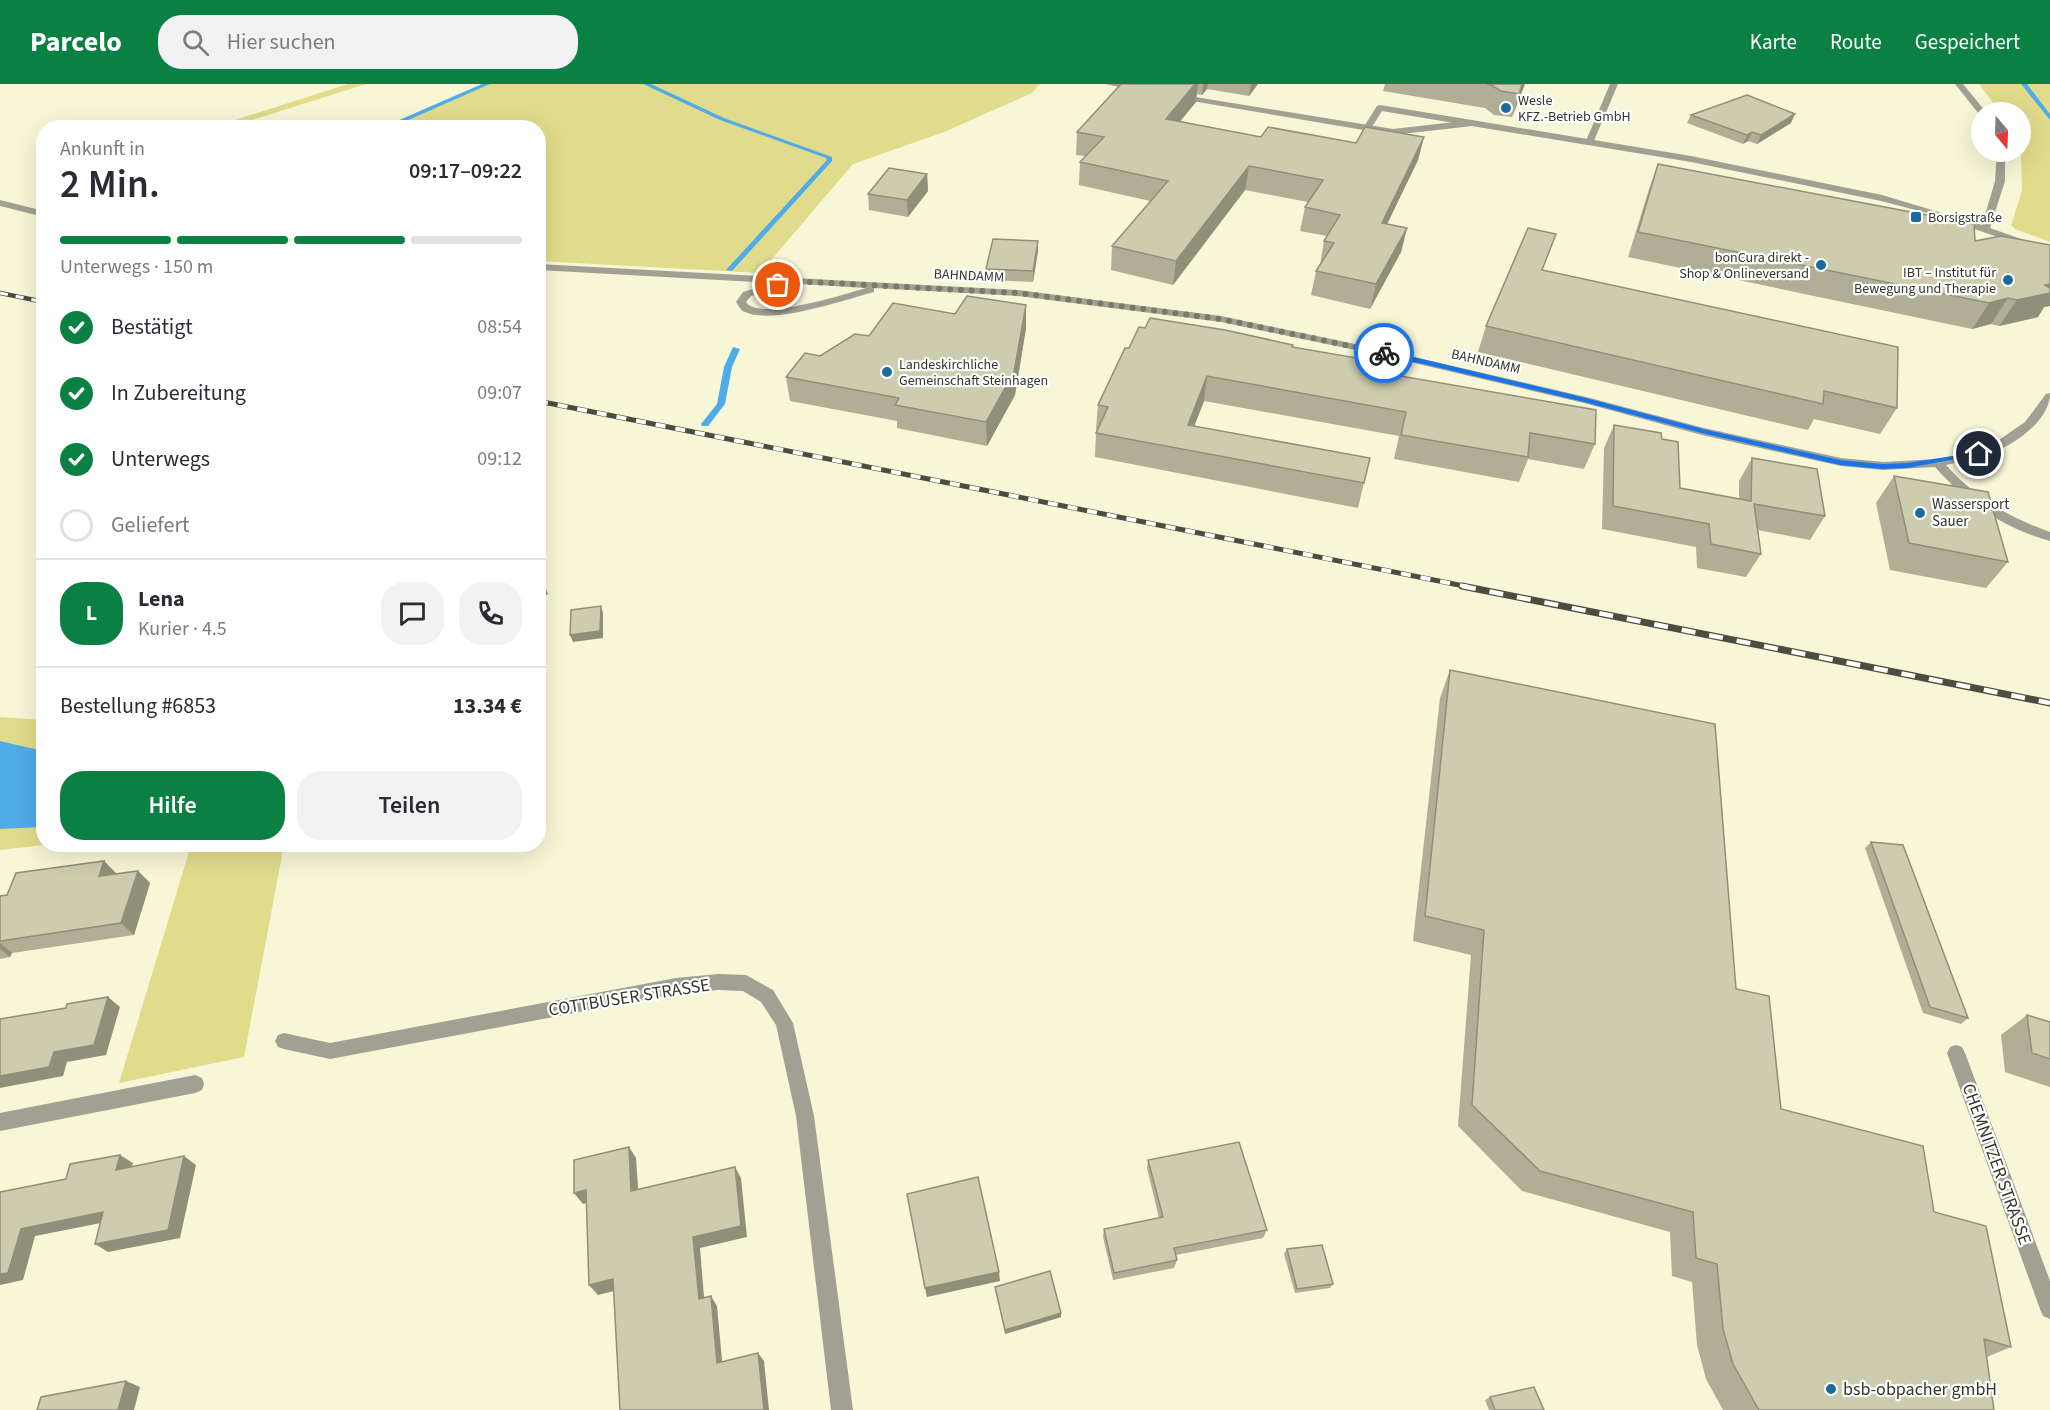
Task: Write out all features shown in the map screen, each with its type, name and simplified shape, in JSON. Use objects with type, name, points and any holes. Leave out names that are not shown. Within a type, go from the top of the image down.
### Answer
[{"type":"street","points":[[1109,84],[1153,92]]},
{"type":"street","points":[[1589,143],[1614,84]]},
{"type":"street","points":[[1959,84],[1974,102]]},
{"type":"street","points":[[1164,94],[1393,132],[1472,123]]},
{"type":"street","points":[[1367,128],[1380,108],[1817,183],[1934,212],[2050,252]]},
{"type":"street","points":[[1985,229],[1998,192],[2003,162]]},
{"type":"street","points":[[0,203],[36,212]]},
{"type":"street","name":"BAHNDAMM","points":[[546,267],[1018,293],[1221,319],[1384,352],[1586,400],[1702,431],[1840,462],[1882,466],[1938,462],[1979,454],[2000,445],[2029,424],[2050,396]]},
{"type":"street","name":"BAHNDAMM","points":[[793,281],[747,294],[741,302],[745,309],[773,314],[887,286]]},
{"type":"street","points":[[1938,462],[1973,500],[2001,518],[2050,537]]},
{"type":"street","name":"COTTBUSER STRASSE","points":[[284,1041],[330,1051],[676,986],[718,982],[746,983],[767,996],[784,1023],[805,1116],[842,1410]]},
{"type":"street","name":"CHEMNITZER STRASSE","points":[[1956,1053],[2050,1309]]},
{"type":"street","points":[[0,1122],[195,1083]]},
{"type":"shaded area","points":[[348,84],[366,84],[252,120],[235,120]]},
{"type":"shaded area","points":[[486,84],[1040,84],[1032,93],[944,132],[853,164],[760,273],[546,261],[546,120],[401,120]]},
{"type":"shaded area","points":[[1979,84],[2050,84],[2050,242],[2015,229],[2011,225],[2022,191],[2021,162],[2031,162],[2031,102],[1992,102]]},
{"type":"shaded area","points":[[0,717],[36,720],[36,846],[0,850]]},
{"type":"shaded area","points":[[189,852],[283,852],[244,1057],[119,1083]]},
{"type":"water","points":[[0,741],[36,749],[36,827],[0,829]]},
{"type":"building","points":[[1121,84],[1195,84],[1166,119],[1261,137],[1268,127],[1356,143],[1365,127],[1424,137],[1382,223],[1407,228],[1376,284],[1316,271],[1334,243],[1324,241],[1340,215],[1305,207],[1323,180],[1249,166],[1176,261],[1112,246],[1168,181],[1080,162],[1104,137],[1077,132]]},
{"type":"building","points":[[1487,84],[1522,84],[1519,94],[1501,91]]},
{"type":"building","points":[[1747,95],[1795,114],[1761,135],[1752,132],[1747,135],[1691,115]]},
{"type":"building","points":[[1658,164],[1974,224],[1975,241],[2001,236],[2050,245],[2050,284],[2045,285],[2050,288],[2050,293],[2017,300],[2008,298],[1989,303],[1638,232]]},
{"type":"building","points":[[889,168],[927,174],[907,200],[868,194]]},
{"type":"building","points":[[1528,228],[1556,234],[1542,270],[1898,347],[1897,408],[1824,391],[1823,404],[1486,326]]},
{"type":"building","points":[[993,239],[1038,241],[1033,271],[986,269]]},
{"type":"building","points":[[967,296],[1026,305],[1014,372],[986,422],[895,405],[899,398],[786,377],[805,353],[820,356],[855,334],[869,336],[893,303],[955,314]]},
{"type":"building","points":[[1150,318],[1225,330],[1293,345],[1292,347],[1392,364],[1389,374],[1596,410],[1595,444],[1530,433],[1528,457],[1401,435],[1406,412],[1207,376],[1188,425],[1370,458],[1364,483],[1096,433],[1108,407],[1098,405],[1125,348],[1129,348],[1139,327],[1145,328]]},
{"type":"building","points":[[1614,425],[1661,433],[1662,439],[1678,442],[1680,488],[1751,501],[1752,458],[1817,469],[1825,516],[1754,504],[1761,554],[1711,544],[1709,524],[1613,506]]},
{"type":"building","points":[[1894,476],[1988,492],[2008,562],[1909,543]]},
{"type":"building","points":[[601,606],[600,631],[570,635],[571,610]]},
{"type":"building","points":[[1450,670],[1715,724],[1736,989],[1769,996],[1781,1109],[1923,1146],[1934,1212],[1986,1226],[2011,1347],[1984,1339],[1994,1410],[1759,1410],[1733,1364],[1723,1329],[1717,1264],[1696,1258],[1693,1212],[1540,1171],[1472,1105],[1484,930],[1425,916]]},
{"type":"building","points":[[1871,842],[1903,845],[1968,1018],[1930,1007]]},
{"type":"building","points":[[104,861],[99,876],[138,871],[121,923],[0,941],[0,896],[7,895],[16,873]]},
{"type":"building","points":[[108,997],[94,1045],[54,1052],[49,1067],[0,1076],[0,1019],[66,1008],[67,1004]]},
{"type":"building","points":[[2027,1015],[2050,1022],[2050,1059],[2032,1053]]},
{"type":"building","points":[[1239,1142],[1267,1230],[1174,1248],[1177,1260],[1114,1273],[1104,1229],[1163,1217],[1148,1160]]},
{"type":"building","points":[[629,1147],[631,1191],[735,1167],[741,1226],[693,1237],[699,1299],[711,1296],[717,1363],[758,1353],[764,1410],[620,1410],[613,1279],[589,1285],[586,1190],[574,1193],[574,1160]]},
{"type":"building","points":[[120,1155],[116,1170],[184,1156],[168,1230],[95,1244],[103,1212],[21,1229],[8,1273],[0,1274],[0,1192],[66,1179],[70,1164]]},
{"type":"building","points":[[978,1177],[999,1272],[925,1288],[907,1194]]},
{"type":"building","points":[[1322,1245],[1333,1284],[1297,1289],[1287,1249]]},
{"type":"building","points":[[1050,1271],[1061,1313],[1005,1330],[995,1287]]},
{"type":"building","points":[[126,1381],[118,1410],[37,1410],[41,1397]]},
{"type":"building","points":[[1534,1387],[1544,1410],[1495,1410],[1490,1397]]},
{"type":"waterway","points":[[403,120],[487,84]]},
{"type":"waterway","points":[[646,84],[722,119],[829,157],[830,160],[730,270]]},
{"type":"waterway","points":[[2024,84],[2050,118]]},
{"type":"waterway","points":[[705,424],[721,404],[728,367],[736,349]]},
{"type":"railway","points":[[0,293],[36,300]]},
{"type":"railway","points":[[546,403],[1469,587]]},
{"type":"railway","points":[[1462,586],[2050,703]]},
{"type":"way so far","points":[[778,285],[793,281],[1018,293],[1221,319],[1384,353]]},
{"type":"place","name":"Wesle KFZ.-Betrieb GmbH","points":[[1506,108]]},
{"type":"place","name":"Borsigstraße","points":[[1916,217]]},
{"type":"place","name":"bonCura direkt - Shop & Onlineversand","points":[[1821,265]]},
{"type":"place","name":"IBT – Institut für Bewegung und Therapie","points":[[2008,280]]},
{"type":"place","name":"Landeskirchliche Gemeinschaft Steinhagen","points":[[887,372]]},
{"type":"place","name":"Wassersport Sauer","points":[[1920,513]]},
{"type":"place","name":"bsb-obpacher gmbH","points":[[1831,1389]]},
{"type":"route","points":[[1384,353],[1586,400],[1702,431],[1840,462],[1882,466],[1907,465],[1979,454]]}]
